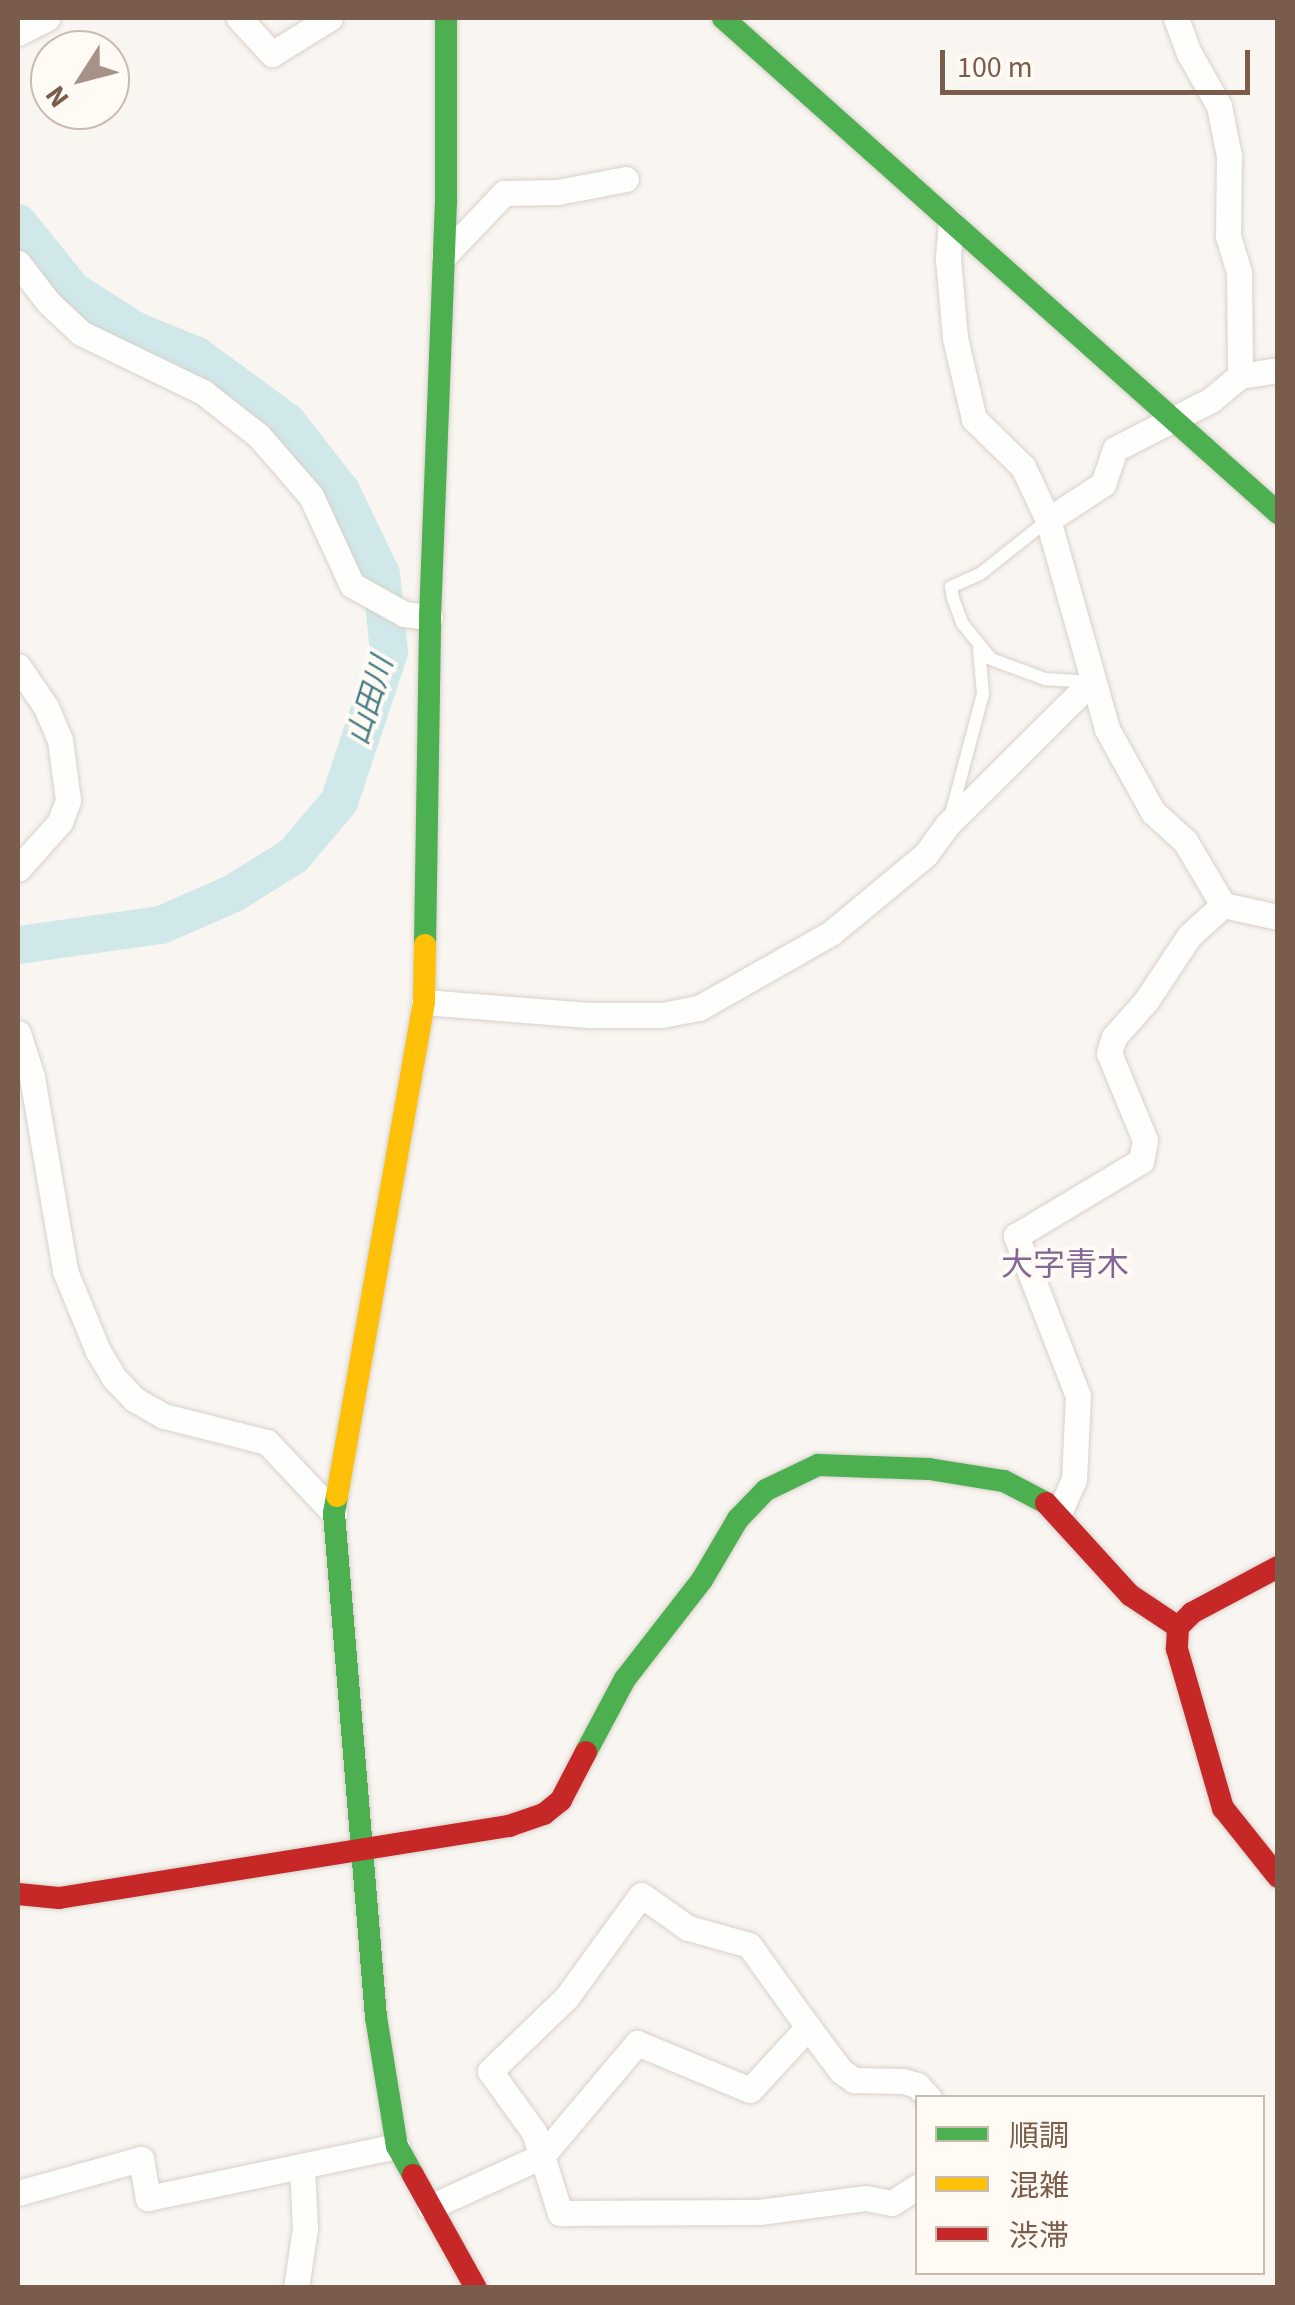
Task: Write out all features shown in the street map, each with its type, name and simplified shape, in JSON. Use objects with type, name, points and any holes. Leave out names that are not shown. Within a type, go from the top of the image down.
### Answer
[{"type":"street","points":[[18,33],[46,18]]},
{"type":"street","points":[[239,18],[272,54],[330,18]]},
{"type":"street","points":[[446,18],[444,256],[430,618],[424,1002],[334,1513],[376,2017],[397,2146],[476,2288]]},
{"type":"street","points":[[724,18],[1278,513]]},
{"type":"street","points":[[1176,18],[1189,53],[1219,106],[1229,156],[1228,236],[1239,274],[1240,376]]},
{"type":"street","points":[[444,256],[504,193],[558,192],[626,180]]},
{"type":"street","points":[[951,222],[948,258],[955,338],[974,419],[1023,467],[1048,520],[1107,729],[1154,812],[1184,841],[1224,905],[1278,916]]},
{"type":"street","points":[[18,263],[48,302],[81,333],[183,380],[248,427],[300,479],[352,584],[404,614],[430,618]]},
{"type":"street","points":[[1048,520],[1103,484],[1115,450],[1211,400],[1240,376],[1278,370]]},
{"type":"street","points":[[18,666],[46,707],[60,740],[68,800],[60,822],[18,869]]},
{"type":"street","points":[[424,1002],[591,1015],[662,1015],[699,1008],[832,933],[926,854],[947,825],[1091,682]]},
{"type":"street","points":[[1058,1513],[1074,1480],[1078,1396],[1016,1236],[1141,1161],[1145,1140],[1110,1053],[1114,1037],[1146,1001],[1188,936],[1224,905]]},
{"type":"street","points":[[18,1033],[32,1077],[65,1271],[84,1322],[114,1378],[134,1399],[164,1416],[267,1442],[334,1513]]},
{"type":"street","points":[[18,1894],[59,1898],[364,1846],[509,1826],[552,1808],[625,1680],[702,1580],[738,1519],[766,1490],[796,1472],[843,1464],[978,1475],[1016,1487],[1058,1513],[1122,1587],[1178,1627]]},
{"type":"street","points":[[1278,1567],[1209,1600],[1178,1627],[1177,1649],[1222,1808],[1278,1877]]},
{"type":"street","points":[[915,2188],[892,2203],[866,2198],[759,2212],[560,2213],[534,2132],[490,2071],[567,1997],[640,1896],[688,1928],[750,1945],[841,2071],[854,2080],[917,2084],[926,2095]]},
{"type":"street","points":[[430,2206],[542,2156],[637,2043],[750,2090],[808,2027]]},
{"type":"street","points":[[18,2193],[141,2159],[148,2198],[397,2146]]},
{"type":"street","points":[[296,2288],[305,2228],[302,2166]]},
{"type":"lane","points":[[1048,520],[980,574],[951,587],[962,624],[990,659],[1029,674],[1091,682]]},
{"type":"lane","points":[[947,825],[983,694],[978,646]]},
{"type":"waterway","name":"山田川","points":[[18,223],[73,291],[134,330],[197,356],[287,422],[341,491],[381,574],[389,652],[339,802],[293,856],[234,893],[161,925],[18,945]]},
{"type":"traffic: fast","points":[[425,945],[430,617],[446,202],[446,18]]},
{"type":"traffic: fast","points":[[723,18],[1278,513]]},
{"type":"traffic: fast","points":[[586,1752],[625,1679],[702,1580],[738,1519],[766,1490],[818,1465],[929,1469],[1004,1481],[1046,1503]]},
{"type":"traffic: fast","points":[[337,1496],[334,1513],[376,2017],[397,2146],[413,2175]]},
{"type":"traffic: slow","points":[[337,1496],[424,1002],[425,945]]},
{"type":"traffic: jam","points":[[1046,1503],[1130,1595],[1178,1627]]},
{"type":"traffic: jam","points":[[1278,1567],[1192,1613],[1178,1627],[1177,1649],[1223,1808],[1278,1877]]},
{"type":"traffic: jam","points":[[18,1894],[59,1898],[509,1826],[544,1814],[561,1800],[586,1752]]},
{"type":"traffic: jam","points":[[413,2175],[476,2288]]},
{"type":"district","name":"大字青木","points":[[1065,1265]]}]
